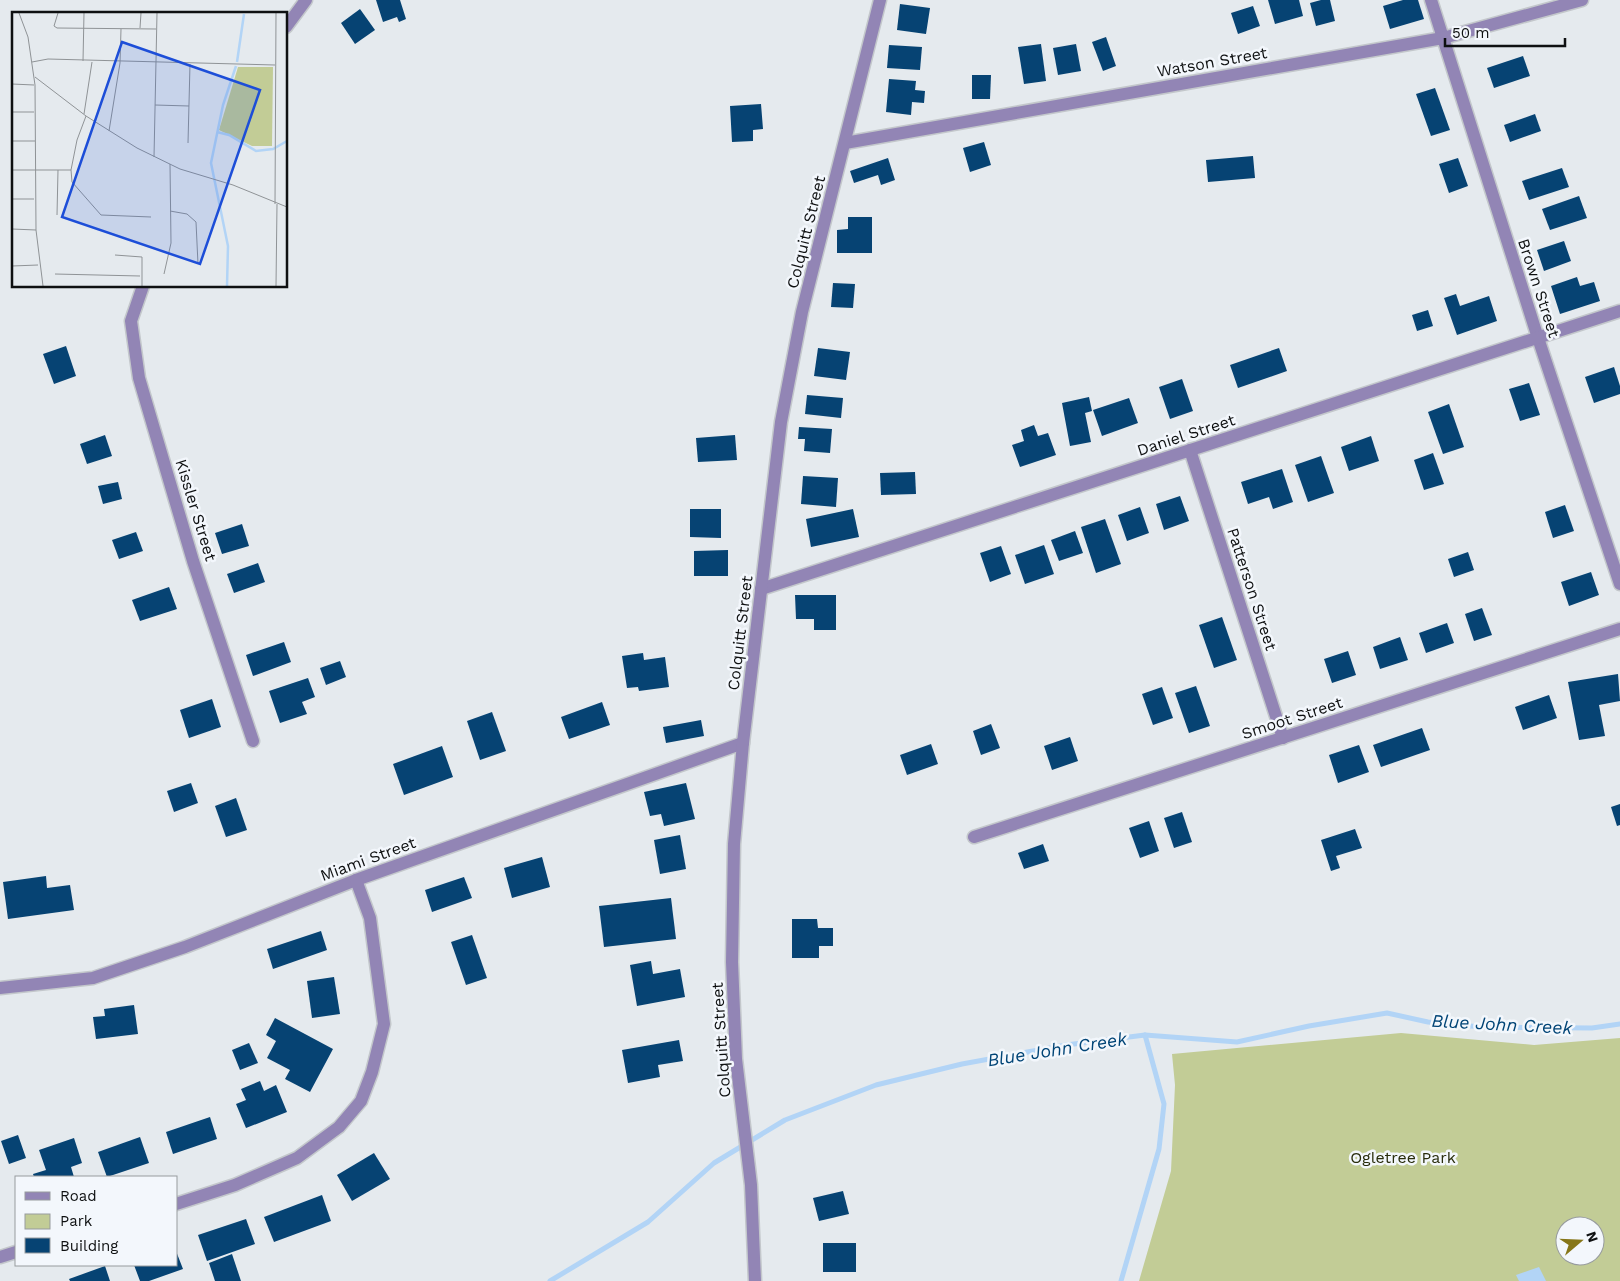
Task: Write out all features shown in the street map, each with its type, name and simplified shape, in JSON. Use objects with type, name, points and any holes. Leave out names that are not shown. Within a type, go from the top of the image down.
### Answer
[{"type":"street","points":[[288,24],[306,0]]},
{"type":"street","name":"Colquitt Street","points":[[755,1281],[751,1186],[736,1059],[732,962],[734,844],[743,743],[781,422],[802,312],[880,0]]},
{"type":"street","name":"Brown Street","points":[[1431,0],[1538,338],[1620,584]]},
{"type":"street","name":"Watson Street","points":[[845,143],[1443,38],[1582,0]]},
{"type":"street","name":"Kissler Street","points":[[142,288],[131,321],[139,378],[193,561],[253,741]]},
{"type":"street","name":"Daniel Street","points":[[761,589],[1620,311]]},
{"type":"street","name":"Patterson Street","points":[[1190,450],[1283,738]]},
{"type":"street","name":"Smoot Street","points":[[974,836],[1620,629]]},
{"type":"street","name":"Miami Street","points":[[0,988],[93,978],[184,947],[356,880],[743,743]]},
{"type":"street","points":[[178,1203],[235,1185],[297,1158],[339,1127],[360,1102],[372,1072],[384,1024],[370,918],[356,880]]},
{"type":"street","points":[[0,1257],[15,1252]]},
{"type":"green space","name":"Ogletree Park","points":[[1401,1033],[1534,1045],[1620,1038],[1620,1281],[1139,1281],[1171,1171],[1175,1085],[1172,1054]]},
{"type":"water","points":[[1539,1267],[1546,1281],[1519,1281],[1516,1275]]},
{"type":"building","points":[[376,0],[400,0],[406,19],[399,22],[397,17],[383,22]]},
{"type":"building","points":[[1268,0],[1299,0],[1303,16],[1275,24]]},
{"type":"building","points":[[1330,0],[1335,21],[1316,26],[1310,3]]},
{"type":"building","points":[[1403,0],[1418,0],[1424,19],[1390,29],[1383,6]]},
{"type":"building","points":[[900,4],[930,8],[926,34],[897,30]]},
{"type":"building","points":[[1253,6],[1260,26],[1238,34],[1231,13]]},
{"type":"building","points":[[360,9],[375,30],[355,44],[341,23]]},
{"type":"building","points":[[1106,37],[1116,66],[1103,71],[1092,42]]},
{"type":"building","points":[[1041,44],[1046,81],[1024,84],[1018,47]]},
{"type":"building","points":[[1076,44],[1081,71],[1058,75],[1053,48]]},
{"type":"building","points":[[889,45],[922,47],[920,70],[887,68]]},
{"type":"building","points":[[1523,56],[1530,76],[1494,88],[1487,68]]},
{"type":"building","points":[[972,75],[991,75],[990,99],[972,99]]},
{"type":"building","points":[[889,79],[916,81],[915,90],[925,91],[924,103],[912,102],[911,115],[886,112]]},
{"type":"building","points":[[1435,88],[1450,130],[1431,136],[1416,94]]},
{"type":"building","points":[[761,104],[763,129],[753,130],[753,141],[732,142],[730,106]]},
{"type":"building","points":[[1535,114],[1541,131],[1510,142],[1504,125]]},
{"type":"building","points":[[984,142],[991,165],[970,172],[963,148]]},
{"type":"building","points":[[1253,156],[1255,178],[1208,182],[1206,160]]},
{"type":"building","points":[[888,158],[895,180],[881,185],[878,175],[854,183],[850,171]]},
{"type":"building","points":[[1458,158],[1468,186],[1449,193],[1439,164]]},
{"type":"building","points":[[1562,168],[1569,187],[1529,200],[1522,181]]},
{"type":"building","points":[[1579,196],[1587,218],[1550,230],[1542,209]]},
{"type":"building","points":[[848,217],[872,217],[872,253],[837,253],[837,230],[848,229]]},
{"type":"building","points":[[1564,241],[1571,261],[1544,271],[1537,250]]},
{"type":"building","points":[[1577,277],[1580,286],[1594,282],[1600,301],[1560,314],[1551,286]]},
{"type":"building","points":[[833,283],[855,284],[853,308],[831,307]]},
{"type":"building","points":[[1456,294],[1460,306],[1489,296],[1497,321],[1457,335],[1444,298]]},
{"type":"building","points":[[1428,310],[1433,326],[1417,331],[1412,315]]},
{"type":"building","points":[[66,346],[76,376],[54,384],[43,354]]},
{"type":"building","points":[[818,348],[850,352],[846,380],[814,376]]},
{"type":"building","points":[[1279,348],[1287,371],[1238,388],[1230,365]]},
{"type":"building","points":[[1614,367],[1620,386],[1620,394],[1594,403],[1585,377]]},
{"type":"building","points":[[1182,379],[1193,411],[1170,419],[1159,387]]},
{"type":"building","points":[[1529,383],[1540,415],[1520,421],[1509,389]]},
{"type":"building","points":[[807,395],[843,398],[841,418],[805,414]]},
{"type":"building","points":[[1089,397],[1092,411],[1085,413],[1091,442],[1070,446],[1062,403]]},
{"type":"building","points":[[1129,398],[1138,423],[1102,436],[1093,410]]},
{"type":"building","points":[[1449,404],[1464,447],[1443,454],[1428,412]]},
{"type":"building","points":[[1034,425],[1038,436],[1048,433],[1056,455],[1020,467],[1012,445],[1024,441],[1021,430]]},
{"type":"building","points":[[799,427],[832,429],[830,453],[804,451],[805,439],[798,439]]},
{"type":"building","points":[[105,435],[112,456],[87,464],[80,444]]},
{"type":"building","points":[[735,435],[737,460],[698,462],[696,438]]},
{"type":"building","points":[[1371,436],[1379,461],[1349,471],[1341,447]]},
{"type":"building","points":[[1433,453],[1444,484],[1424,490],[1414,460]]},
{"type":"building","points":[[1321,456],[1334,493],[1308,502],[1295,465]]},
{"type":"building","points":[[1282,469],[1293,502],[1273,509],[1269,497],[1248,504],[1241,482]]},
{"type":"building","points":[[915,472],[916,494],[881,495],[880,473]]},
{"type":"building","points":[[803,476],[838,478],[836,507],[801,504]]},
{"type":"building","points":[[118,482],[122,499],[103,504],[98,486]]},
{"type":"building","points":[[1180,496],[1189,521],[1164,530],[1156,504]]},
{"type":"building","points":[[1565,505],[1574,531],[1553,538],[1545,512]]},
{"type":"building","points":[[1140,507],[1149,533],[1127,541],[1118,515]]},
{"type":"building","points":[[690,509],[721,509],[721,538],[690,537]]},
{"type":"building","points":[[853,509],[859,537],[811,547],[806,519]]},
{"type":"building","points":[[1105,519],[1121,564],[1096,573],[1081,527]]},
{"type":"building","points":[[242,524],[249,546],[222,554],[215,533]]},
{"type":"building","points":[[1075,531],[1083,553],[1059,561],[1051,540]]},
{"type":"building","points":[[136,532],[143,551],[119,559],[112,540]]},
{"type":"building","points":[[1044,545],[1054,574],[1025,584],[1015,555]]},
{"type":"building","points":[[1001,546],[1011,574],[990,582],[980,553]]},
{"type":"building","points":[[728,550],[728,576],[694,576],[694,551]]},
{"type":"building","points":[[1468,552],[1474,570],[1454,577],[1448,559]]},
{"type":"building","points":[[258,563],[265,582],[234,593],[227,574]]},
{"type":"building","points":[[1591,572],[1599,595],[1569,606],[1561,582]]},
{"type":"building","points":[[169,587],[177,609],[140,621],[132,600]]},
{"type":"building","points":[[795,595],[836,595],[836,630],[814,630],[814,619],[796,619]]},
{"type":"building","points":[[1482,608],[1492,635],[1474,641],[1465,614]]},
{"type":"building","points":[[1222,617],[1237,660],[1214,668],[1199,625]]},
{"type":"building","points":[[1447,623],[1454,643],[1426,653],[1419,633]]},
{"type":"building","points":[[1400,637],[1408,660],[1380,669],[1373,647]]},
{"type":"building","points":[[284,642],[291,662],[253,676],[246,655]]},
{"type":"building","points":[[1348,651],[1356,675],[1332,683],[1324,659]]},
{"type":"building","points":[[643,653],[644,660],[665,657],[669,687],[639,691],[638,687],[627,688],[622,656]]},
{"type":"building","points":[[340,661],[346,677],[326,685],[320,668]]},
{"type":"building","points":[[1618,674],[1620,701],[1599,705],[1605,736],[1579,740],[1568,682]]},
{"type":"building","points":[[308,678],[315,697],[302,702],[307,714],[280,723],[269,691]]},
{"type":"building","points":[[1196,686],[1210,726],[1189,733],[1175,693]]},
{"type":"building","points":[[1162,687],[1173,718],[1153,725],[1142,694]]},
{"type":"building","points":[[1549,695],[1557,718],[1523,730],[1515,707]]},
{"type":"building","points":[[212,699],[221,727],[189,738],[180,710]]},
{"type":"building","points":[[602,702],[610,725],[569,739],[561,717]]},
{"type":"building","points":[[492,712],[506,751],[480,760],[467,721]]},
{"type":"building","points":[[701,720],[704,736],[666,743],[663,727]]},
{"type":"building","points":[[991,724],[1000,748],[981,755],[973,731]]},
{"type":"building","points":[[1422,728],[1430,750],[1381,767],[1373,745]]},
{"type":"building","points":[[1070,737],[1078,761],[1052,770],[1044,746]]},
{"type":"building","points":[[931,744],[938,764],[907,775],[900,755]]},
{"type":"building","points":[[1359,745],[1369,772],[1338,783],[1329,755]]},
{"type":"building","points":[[442,746],[453,777],[404,795],[393,764]]},
{"type":"building","points":[[191,783],[198,803],[174,812],[167,791]]},
{"type":"building","points":[[686,783],[695,819],[664,826],[661,814],[650,816],[644,792]]},
{"type":"building","points":[[236,798],[247,830],[226,837],[215,806]]},
{"type":"building","points":[[1620,804],[1620,825],[1617,826],[1611,807]]},
{"type":"building","points":[[1182,812],[1192,842],[1174,848],[1164,818]]},
{"type":"building","points":[[1149,821],[1159,851],[1140,858],[1129,828]]},
{"type":"building","points":[[1355,829],[1362,848],[1336,856],[1340,868],[1331,871],[1321,840]]},
{"type":"building","points":[[680,835],[686,869],[660,874],[654,840]]},
{"type":"building","points":[[1043,844],[1049,861],[1024,869],[1018,853]]},
{"type":"building","points":[[542,857],[550,887],[512,898],[504,868]]},
{"type":"building","points":[[46,876],[47,888],[70,885],[74,910],[8,919],[3,882]]},
{"type":"building","points":[[464,877],[472,898],[432,912],[425,890]]},
{"type":"building","points":[[671,898],[676,939],[604,947],[599,906]]},
{"type":"building","points":[[792,919],[817,919],[818,928],[833,928],[833,946],[819,946],[819,958],[792,958]]},
{"type":"building","points":[[321,931],[327,950],[273,969],[267,949]]},
{"type":"building","points":[[472,935],[487,978],[466,985],[451,942]]},
{"type":"building","points":[[651,961],[653,974],[680,969],[685,997],[637,1006],[630,965]]},
{"type":"building","points":[[334,977],[340,1014],[312,1018],[307,981]]},
{"type":"building","points":[[134,1005],[138,1034],[96,1039],[93,1017],[105,1016],[104,1009]]},
{"type":"building","points":[[275,1018],[333,1049],[310,1092],[285,1079],[290,1070],[267,1058],[276,1041],[266,1035]]},
{"type":"building","points":[[679,1040],[683,1061],[658,1065],[660,1077],[628,1083],[622,1050]]},
{"type":"building","points":[[249,1043],[258,1063],[240,1070],[232,1050]]},
{"type":"building","points":[[260,1081],[264,1091],[276,1085],[287,1112],[246,1128],[236,1104],[246,1100],[241,1089]]},
{"type":"building","points":[[210,1117],[217,1139],[173,1154],[166,1132]]},
{"type":"building","points":[[18,1135],[26,1158],[9,1164],[1,1141]]},
{"type":"building","points":[[140,1137],[149,1163],[107,1176],[98,1152]]},
{"type":"building","points":[[74,1138],[82,1163],[71,1167],[74,1176],[34,1176],[33,1174],[46,1170],[39,1150]]},
{"type":"building","points":[[374,1153],[390,1179],[352,1201],[337,1175]]},
{"type":"building","points":[[843,1191],[849,1214],[819,1221],[813,1198]]},
{"type":"building","points":[[322,1195],[331,1221],[274,1242],[264,1217]]},
{"type":"building","points":[[246,1219],[255,1244],[207,1261],[198,1235]]},
{"type":"building","points":[[823,1243],[856,1243],[856,1272],[823,1272]]},
{"type":"building","points":[[232,1254],[241,1281],[215,1281],[209,1263]]},
{"type":"building","points":[[178,1256],[183,1269],[149,1281],[140,1281],[134,1266],[178,1266]]},
{"type":"building","points":[[105,1266],[110,1281],[70,1281],[69,1279]]},
{"type":"waterway","name":"Blue John Creek","points":[[550,1281],[648,1222],[714,1163],[785,1120],[876,1085],[962,1064],[1066,1045],[1145,1035],[1237,1042],[1309,1026],[1387,1013],[1428,1022],[1481,1027],[1592,1028],[1620,1024]]},
{"type":"waterway","points":[[1121,1281],[1159,1149],[1164,1104],[1145,1035]]}]
